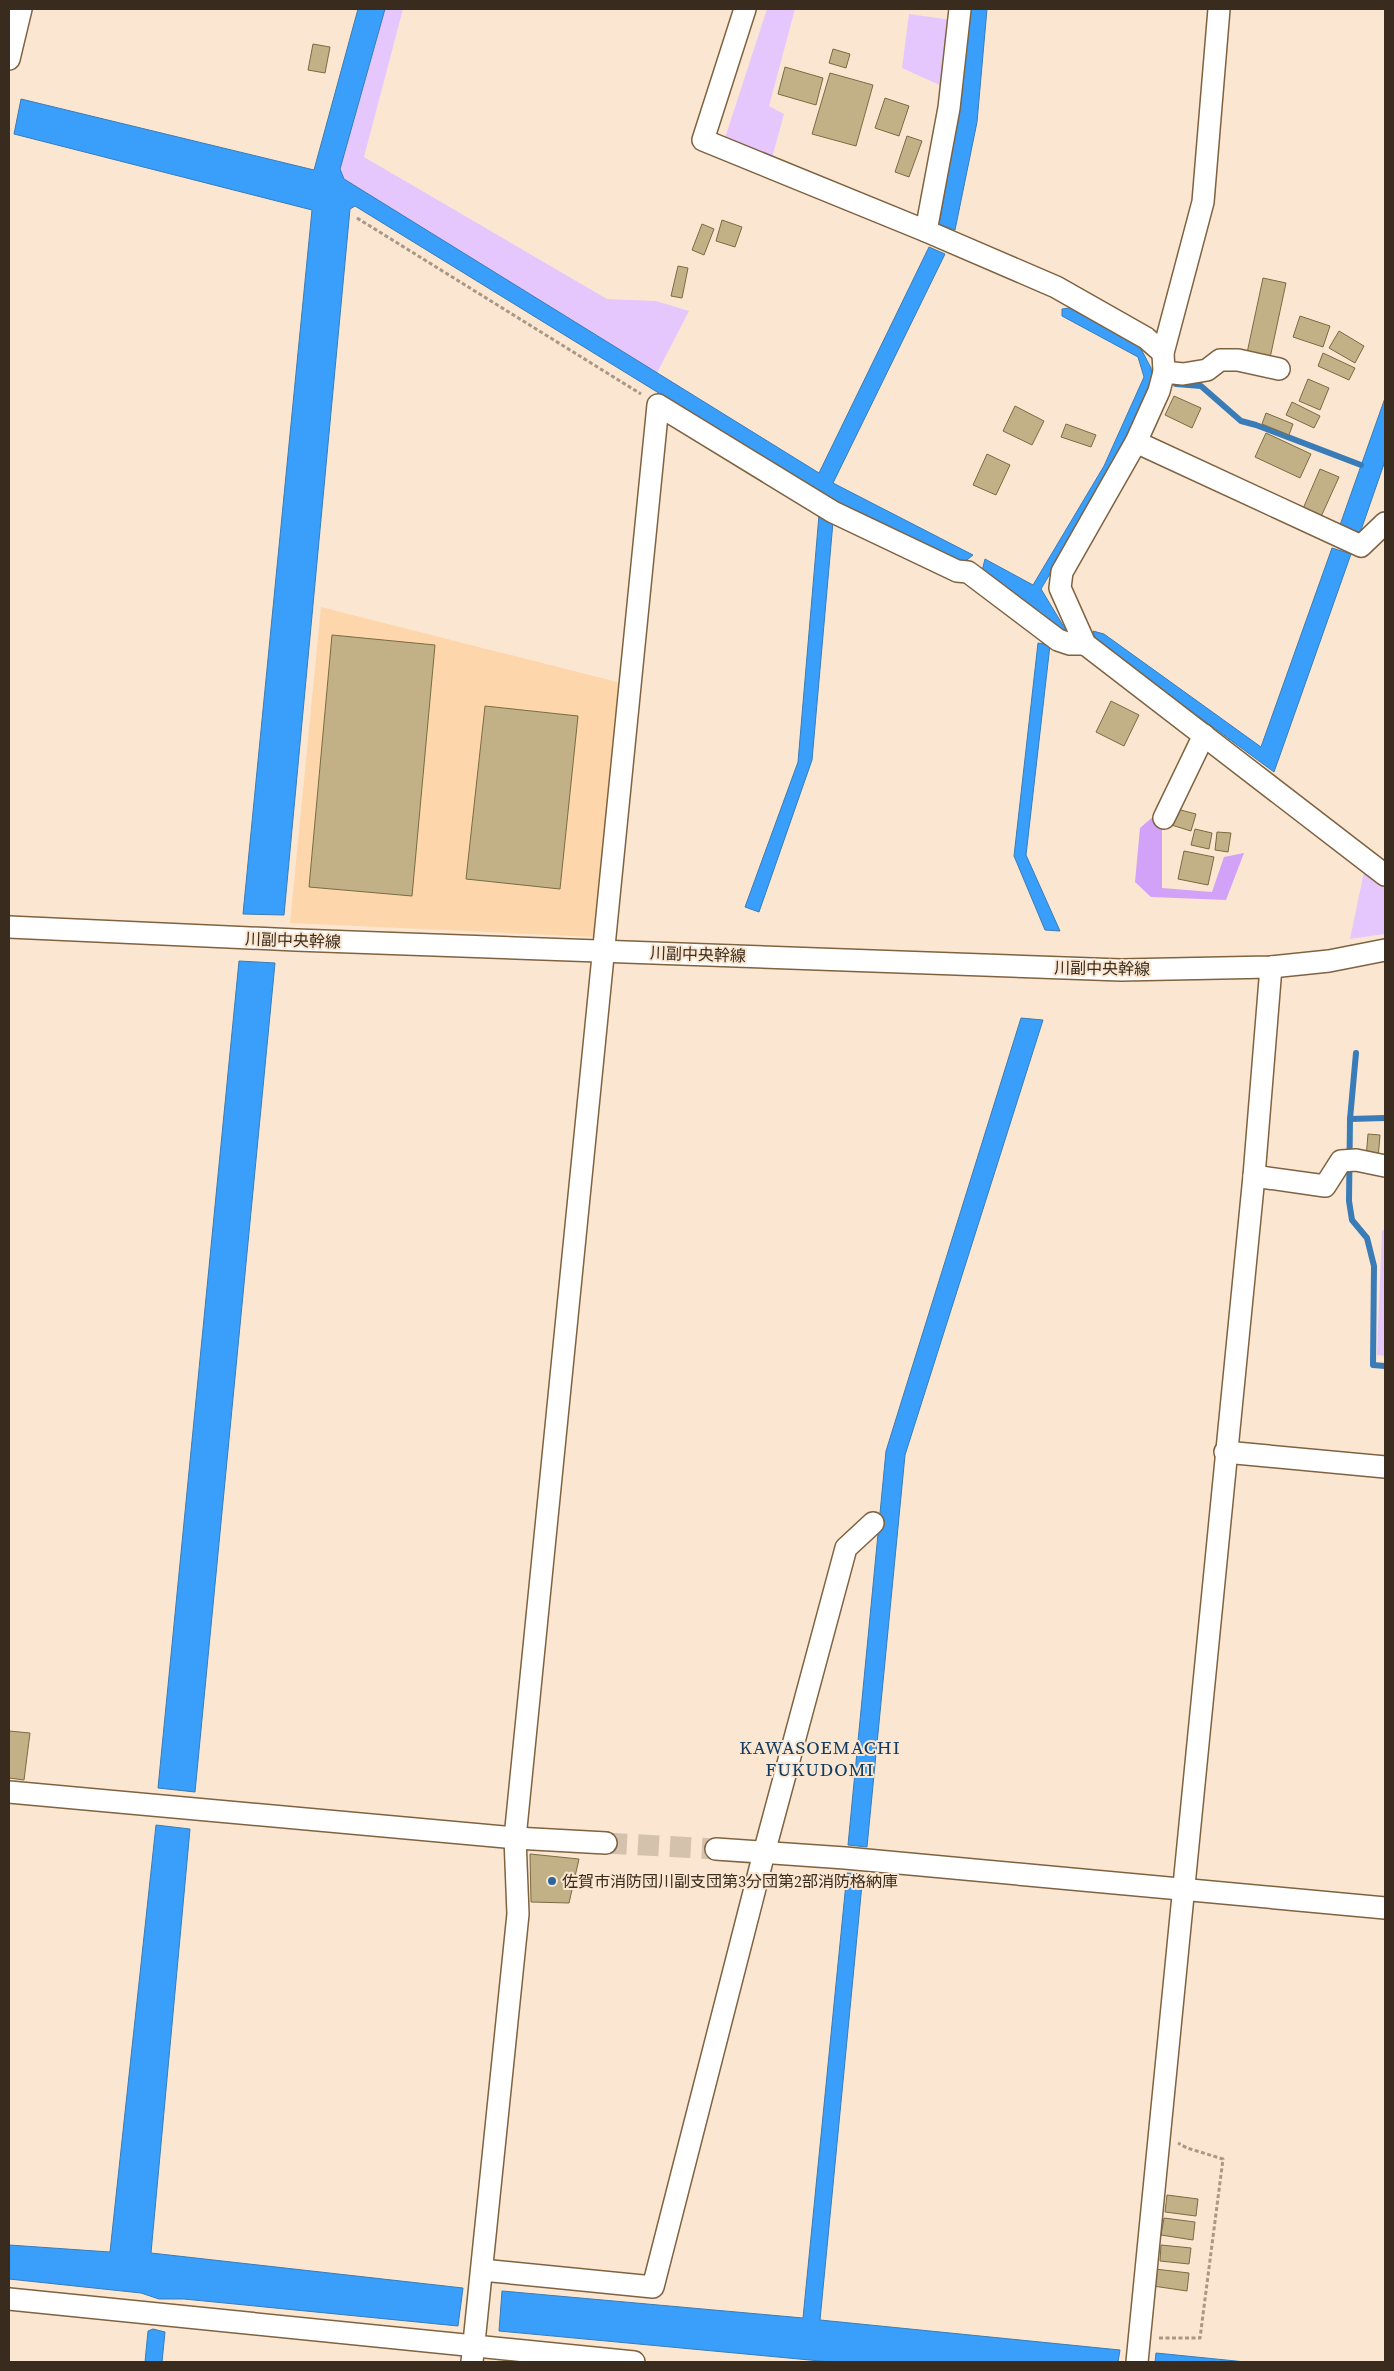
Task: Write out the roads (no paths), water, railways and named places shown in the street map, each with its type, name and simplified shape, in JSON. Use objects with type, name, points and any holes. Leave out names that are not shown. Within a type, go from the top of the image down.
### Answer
[{"type":"street","points":[[9,60],[21,9]]},
{"type":"street","points":[[745,9],[703,140],[926,231],[1056,287],[1146,338],[1164,362],[1183,374],[1207,370],[1220,360],[1238,360],[1279,369]]},
{"type":"street","points":[[926,231],[949,108],[960,9]]},
{"type":"street","points":[[1219,9],[1203,202],[1164,362],[1159,391],[1136,442],[1062,572],[1060,588],[1085,644],[1385,875]]},
{"type":"street","points":[[473,2355],[518,1914],[515,1838],[602,950],[658,405],[833,512],[957,571],[968,572],[1058,640],[1070,644],[1085,644]]},
{"type":"street","points":[[1136,442],[1360,546],[1385,523]]},
{"type":"street","points":[[1164,818],[1204,735]]},
{"type":"street","name":"川副中央幹線","points":[[9,927],[296,940],[1121,970],[1271,967],[1329,961],[1385,950]]},
{"type":"street","points":[[1137,2362],[1225,1452],[1254,1176],[1271,967]]},
{"type":"street","points":[[1254,1176],[1325,1186],[1348,1161],[1385,1166]]},
{"type":"street","points":[[1225,1452],[1385,1468]]},
{"type":"street","points":[[482,2270],[653,2287],[764,1853],[846,1548],[873,1523]]},
{"type":"street","points":[[9,1792],[515,1838],[606,1843]]},
{"type":"street","points":[[716,1849],[845,1858],[1385,1908]]},
{"type":"street","points":[[9,2299],[473,2355],[634,2362]]},
{"type":"water","points":[[358,9],[385,9],[340,169],[344,179],[819,473],[929,247],[945,254],[833,483],[973,555],[962,564],[826,496],[355,206],[350,209],[284,915],[243,914],[312,210],[14,134],[21,99],[314,170]]},
{"type":"water","points":[[968,9],[987,9],[977,122],[955,230],[939,224],[961,102]]},
{"type":"water","points":[[1070,308],[1140,347],[1151,368],[1153,381],[1110,472],[1041,589],[1067,632],[1064,635],[982,571],[985,559],[1033,585],[1104,466],[1144,377],[1138,357],[1062,316],[1062,309]]},
{"type":"water","points":[[1385,398],[1385,461],[1360,533],[1340,525]]},
{"type":"water","points":[[819,515],[833,522],[812,760],[759,912],[745,907],[798,762]]},
{"type":"water","points":[[1332,548],[1351,554],[1274,772],[1096,641],[1093,631],[1104,634],[1261,747]]},
{"type":"water","points":[[1038,643],[1050,645],[1026,855],[1060,931],[1045,930],[1014,856]]},
{"type":"water","points":[[239,961],[275,963],[195,1792],[158,1788]]},
{"type":"water","points":[[1021,1018],[1043,1020],[905,1455],[867,1847],[848,1845],[886,1451]]},
{"type":"water","points":[[156,1825],[190,1829],[151,2253],[463,2288],[458,2326],[184,2299],[159,2299],[141,2293],[9,2279],[9,2245],[110,2252]]},
{"type":"water","points":[[847,1873],[863,1874],[820,2320],[1120,2350],[1118,2362],[831,2362],[499,2331],[502,2291],[803,2318]]},
{"type":"water","points":[[153,2329],[165,2332],[162,2362],[145,2362],[148,2331]]},
{"type":"water","points":[[1156,2353],[1246,2362],[1155,2362]]},
{"type":"waterway","points":[[1176,384],[1201,386],[1241,421],[1361,465]]},
{"type":"waterway","points":[[1356,1053],[1350,1119],[1349,1201],[1352,1220],[1367,1238],[1374,1266],[1373,1365],[1385,1366]]},
{"type":"waterway","points":[[1350,1119],[1385,1118]]},
{"type":"tunnel","points":[[606,1843],[716,1849]]},
{"type":"place","name":"佐賀市消防団川副支団第3分団第2部消防格納庫","points":[[552,1881]]},
{"type":"district","name":"KAWASOEMACHI FUKUDOMI","points":[[820,1758]]}]
